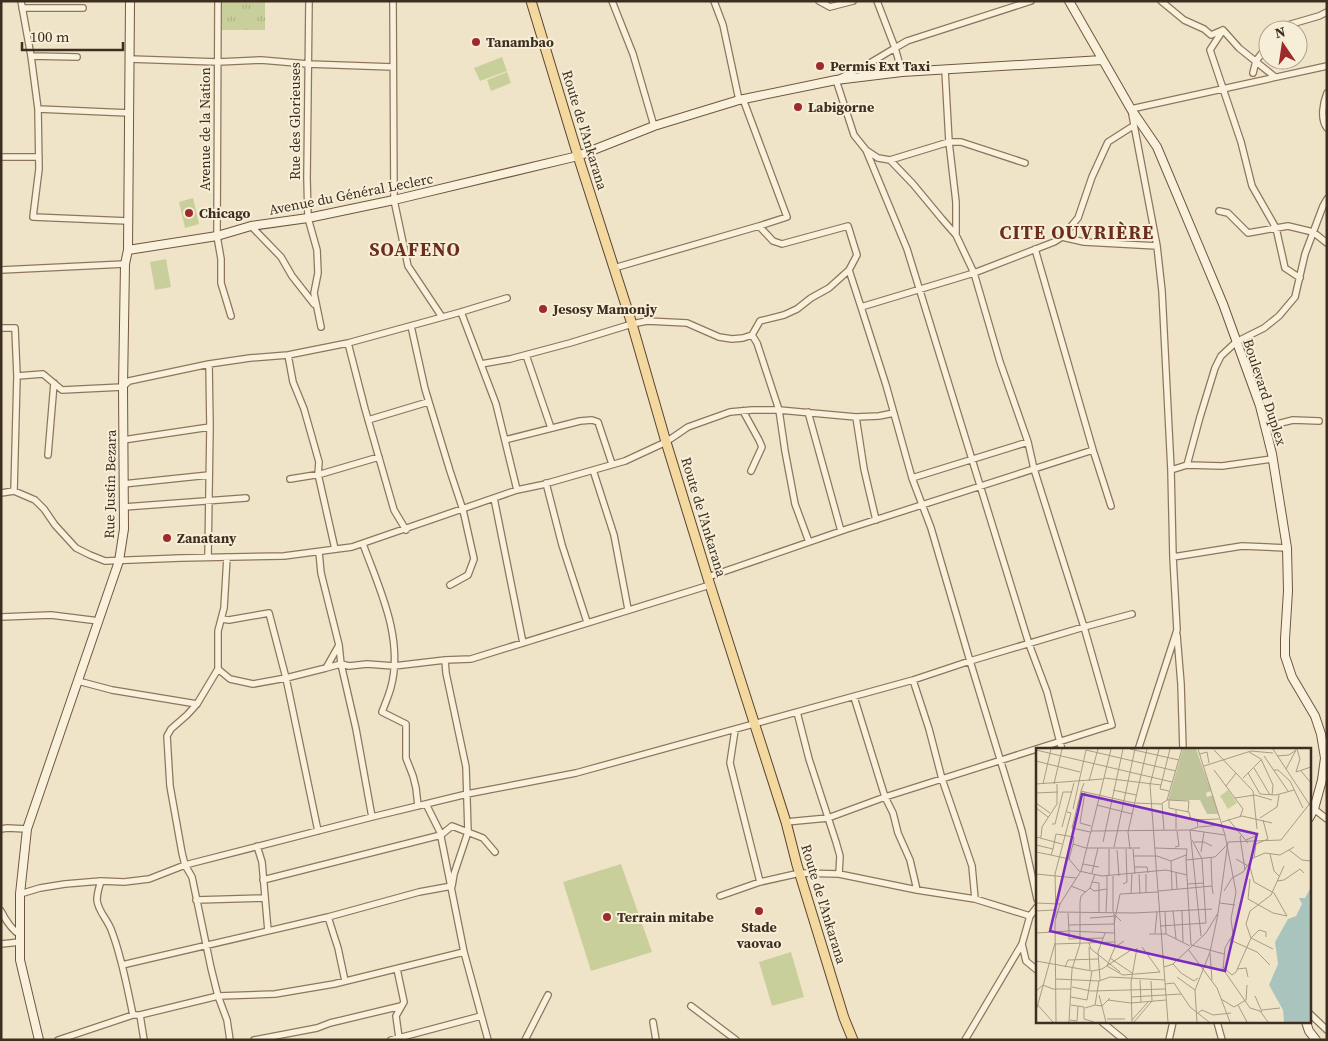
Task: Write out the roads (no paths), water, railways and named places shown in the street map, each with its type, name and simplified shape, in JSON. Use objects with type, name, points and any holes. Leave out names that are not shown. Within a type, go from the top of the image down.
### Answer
[{"type":"main road","name":"Route de l'Ankarana","points":[[531,1],[632,324],[709,581],[756,724],[844,1018],[853,1040]]},
{"type":"street","name":"Rue Justin Bezara","points":[[39,1040],[20,960],[20,894],[27,829],[119,561],[124,529],[123,387],[125,264],[128,250],[130,1]]},
{"type":"street","name":"Avenue de la Nation","points":[[218,1],[217,236],[221,259],[221,283],[231,316]]},
{"type":"street","name":"Rue des Glorieuses","points":[[308,1],[308,218],[317,250],[318,272],[314,293],[321,327]]},
{"type":"street","points":[[393,1],[394,200],[408,266],[442,317]]},
{"type":"street","points":[[612,1],[633,54],[654,126]]},
{"type":"street","points":[[614,268],[787,217],[741,100],[723,25],[714,1]]},
{"type":"street","points":[[819,1],[830,7],[853,1]]},
{"type":"street","points":[[878,1],[902,72]]},
{"type":"street","points":[[1031,1],[907,41],[865,66],[836,80],[854,135],[866,150],[907,249],[1029,644],[1047,692],[1062,748]]},
{"type":"street","name":"Boulevard Duplex","points":[[1069,1],[1131,110],[1157,147],[1223,304],[1260,406],[1272,459],[1287,548],[1288,591],[1285,656],[1292,677],[1315,716],[1322,734],[1325,758],[1322,780],[1314,809],[1310,816]]},
{"type":"street","points":[[1161,1],[1184,20],[1211,35],[1223,30]]},
{"type":"street","points":[[83,8],[22,4],[38,109],[39,169],[33,217],[128,222]]},
{"type":"street","points":[[1305,20],[1327,12]]},
{"type":"street","points":[[1223,30],[1239,48],[1276,77]]},
{"type":"street","points":[[1223,30],[1210,50],[1241,142],[1252,186],[1276,228],[1285,268],[1300,278]]},
{"type":"street","points":[[31,56],[77,57]]},
{"type":"street","points":[[1253,73],[1258,58]]},
{"type":"street","points":[[129,60],[218,62],[261,60],[308,64],[393,67]]},
{"type":"street","name":"Avenue du Général Leclerc","points":[[128,250],[217,236],[252,226],[308,218],[394,200],[578,156],[654,126],[741,100],[836,80],[902,72],[1102,60]]},
{"type":"street","points":[[1183,748],[1162,290],[1156,246],[1131,110],[1327,66]]},
{"type":"street","points":[[945,70],[949,142],[956,202],[956,235]]},
{"type":"street","points":[[1327,93],[1324,103],[1324,124],[1327,128]]},
{"type":"street","points":[[38,109],[129,113]]},
{"type":"street","points":[[861,307],[974,273],[1054,242],[1062,237],[1078,218],[1094,169],[1108,142],[1133,126]]},
{"type":"street","points":[[866,150],[878,158],[890,160],[949,142],[961,142],[1025,163]]},
{"type":"street","points":[[1,156],[39,157]]},
{"type":"street","points":[[890,160],[956,235],[974,273],[1000,362],[1028,442],[1034,469],[1084,627],[1112,725],[1041,748]]},
{"type":"street","points":[[1187,465],[1200,417],[1221,356],[1236,342],[1264,328],[1279,316],[1294,298],[1312,232],[1327,199]]},
{"type":"street","points":[[1219,211],[1228,213],[1248,233],[1288,226],[1312,232],[1327,243]]},
{"type":"street","points":[[252,226],[281,257],[292,276],[316,307]]},
{"type":"street","points":[[481,364],[526,355],[647,321],[688,323],[719,337],[743,338],[752,335],[760,321],[784,315],[797,309],[811,298],[830,288],[849,270],[857,255],[848,226],[782,244],[773,241],[759,226]]},
{"type":"street","points":[[1062,237],[1084,242],[1156,246]]},
{"type":"street","points":[[1035,249],[1111,506]]},
{"type":"street","points":[[1,270],[125,264]]},
{"type":"street","points":[[849,270],[894,413],[912,478],[931,528],[1022,831],[1029,868],[1036,891]]},
{"type":"street","points":[[17,376],[43,374],[62,390],[123,387],[129,381],[209,364],[288,355],[348,343],[506,298]]},
{"type":"street","points":[[461,312],[496,404],[517,490]]},
{"type":"street","points":[[411,326],[424,389],[463,510],[474,559],[468,575],[450,585]]},
{"type":"street","points":[[1,328],[15,328],[17,376],[14,491]]},
{"type":"street","points":[[752,335],[757,343],[780,410],[785,451],[796,504],[809,542]]},
{"type":"street","points":[[348,343],[394,510],[406,530]]},
{"type":"street","points":[[288,355],[293,382],[304,409],[319,462],[318,474],[335,549]]},
{"type":"street","points":[[526,355],[551,428]]},
{"type":"street","points":[[208,557],[209,364]]},
{"type":"street","points":[[48,455],[54,383]]},
{"type":"street","points":[[368,420],[428,402]]},
{"type":"street","points":[[1,493],[14,491],[35,500],[76,548],[105,561],[284,556],[363,544],[517,490],[625,461],[666,442],[688,428],[730,412],[780,410],[856,417],[894,413]]},
{"type":"street","points":[[743,411],[762,447],[751,471]]},
{"type":"street","points":[[808,412],[841,531]]},
{"type":"street","points":[[856,417],[864,469],[876,520]]},
{"type":"street","points":[[505,440],[580,421],[592,420],[598,422],[612,464]]},
{"type":"street","points":[[1265,427],[1293,420],[1319,421]]},
{"type":"street","points":[[123,440],[210,427]]},
{"type":"street","points":[[912,478],[1028,442]]},
{"type":"street","points":[[218,669],[230,679],[254,684],[341,664],[349,666],[367,664],[394,666],[471,659],[709,581],[841,531],[1093,450]]},
{"type":"street","points":[[290,479],[318,474],[379,457]]},
{"type":"street","points":[[1171,470],[1187,465],[1222,466],[1272,459]]},
{"type":"street","points":[[593,470],[614,535],[628,609]]},
{"type":"street","points":[[124,484],[209,475]]},
{"type":"street","points":[[546,483],[562,545],[587,622]]},
{"type":"street","points":[[124,507],[246,498]]},
{"type":"street","points":[[494,498],[523,643]]},
{"type":"street","points":[[363,544],[387,611],[394,638],[392,686],[382,712],[406,724],[406,758],[413,776],[418,806]]},
{"type":"street","points":[[1173,557],[1242,546],[1287,548]]},
{"type":"street","points":[[319,552],[321,573],[339,646],[372,817]]},
{"type":"street","points":[[227,557],[224,608],[218,630],[218,669],[197,704],[171,729],[167,736],[170,786],[185,865],[192,876],[206,945],[218,996],[227,1020],[230,1040]]},
{"type":"street","points":[[221,619],[228,620],[269,613],[286,678],[318,831]]},
{"type":"street","points":[[20,894],[40,888],[65,884],[101,881],[124,882],[149,879],[185,865],[372,817],[467,794],[576,773],[854,697],[1132,614]]},
{"type":"street","points":[[1,617],[51,615],[99,621]]},
{"type":"street","points":[[1139,748],[1177,630]]},
{"type":"street","points":[[326,668],[339,646]]},
{"type":"street","points":[[445,660],[446,673],[466,767],[467,794],[468,832],[452,886]]},
{"type":"street","points":[[913,680],[929,729],[942,779],[972,866],[975,899]]},
{"type":"street","points":[[78,681],[112,690],[197,704]]},
{"type":"street","points":[[854,697],[898,833],[910,860],[918,890]]},
{"type":"street","points":[[797,712],[809,759],[840,856],[839,874]]},
{"type":"street","points":[[735,730],[730,763],[760,882]]},
{"type":"street","points":[[786,822],[828,818],[886,797],[1036,750]]},
{"type":"street","points":[[426,804],[441,835],[464,952],[488,1040]]},
{"type":"street","points":[[1314,809],[1327,819]]},
{"type":"street","points":[[263,880],[441,835],[452,826],[482,838],[495,852]]},
{"type":"street","points":[[1,829],[27,829]]},
{"type":"street","points":[[257,846],[262,862],[268,931]]},
{"type":"street","points":[[720,896],[760,882],[800,873],[839,874],[975,899],[1030,916]]},
{"type":"street","points":[[101,881],[97,901],[112,930],[144,1040]]},
{"type":"street","points":[[122,965],[328,917],[419,892],[452,886]]},
{"type":"street","points":[[196,900],[265,898]]},
{"type":"street","points":[[965,1040],[1022,944],[1030,916],[1036,908]]},
{"type":"street","points":[[1,911],[8,924],[20,939],[1,944]]},
{"type":"street","points":[[328,917],[338,948],[345,981]]},
{"type":"street","points":[[1022,944],[1026,961],[1036,969]]},
{"type":"street","points":[[58,1040],[136,1015],[218,996],[275,994],[345,981],[464,952]]},
{"type":"street","points":[[397,969],[404,1002],[396,1016],[398,1039]]},
{"type":"street","points":[[526,1040],[548,995]]},
{"type":"street","points":[[254,1040],[317,1028],[330,1023],[401,1006]]},
{"type":"street","points":[[691,1006],[736,1040]]},
{"type":"street","points":[[1310,1014],[1327,1030]]},
{"type":"street","points":[[391,1040],[481,1016]]},
{"type":"street","points":[[653,1022],[656,1040]]},
{"type":"street","points":[[1104,1024],[1124,1040]]},
{"type":"street","points":[[1169,1040],[1173,1024]]},
{"type":"street","points":[[1218,1024],[1222,1040]]},
{"type":"street","points":[[1307,1024],[1309,1031],[1316,1040]]},
{"type":"place","name":"Tanambao","points":[[476,42]]},
{"type":"place","name":"Permis Ext Taxi","points":[[820,66]]},
{"type":"place","name":"Labigorne","points":[[798,107]]},
{"type":"place","name":"Chicago","points":[[189,213]]},
{"type":"place","name":"Jesosy Mamonjy","points":[[543,309]]},
{"type":"place","name":"Zanatany","points":[[167,538]]},
{"type":"place","name":"Stade vaovao","points":[[759,911]]},
{"type":"place","name":"Terrain mitabe","points":[[607,917]]},
{"type":"district","name":"CITE OUVRIÈRE","points":[[1077,232]]},
{"type":"district","name":"SOAFENO","points":[[415,249]]}]
